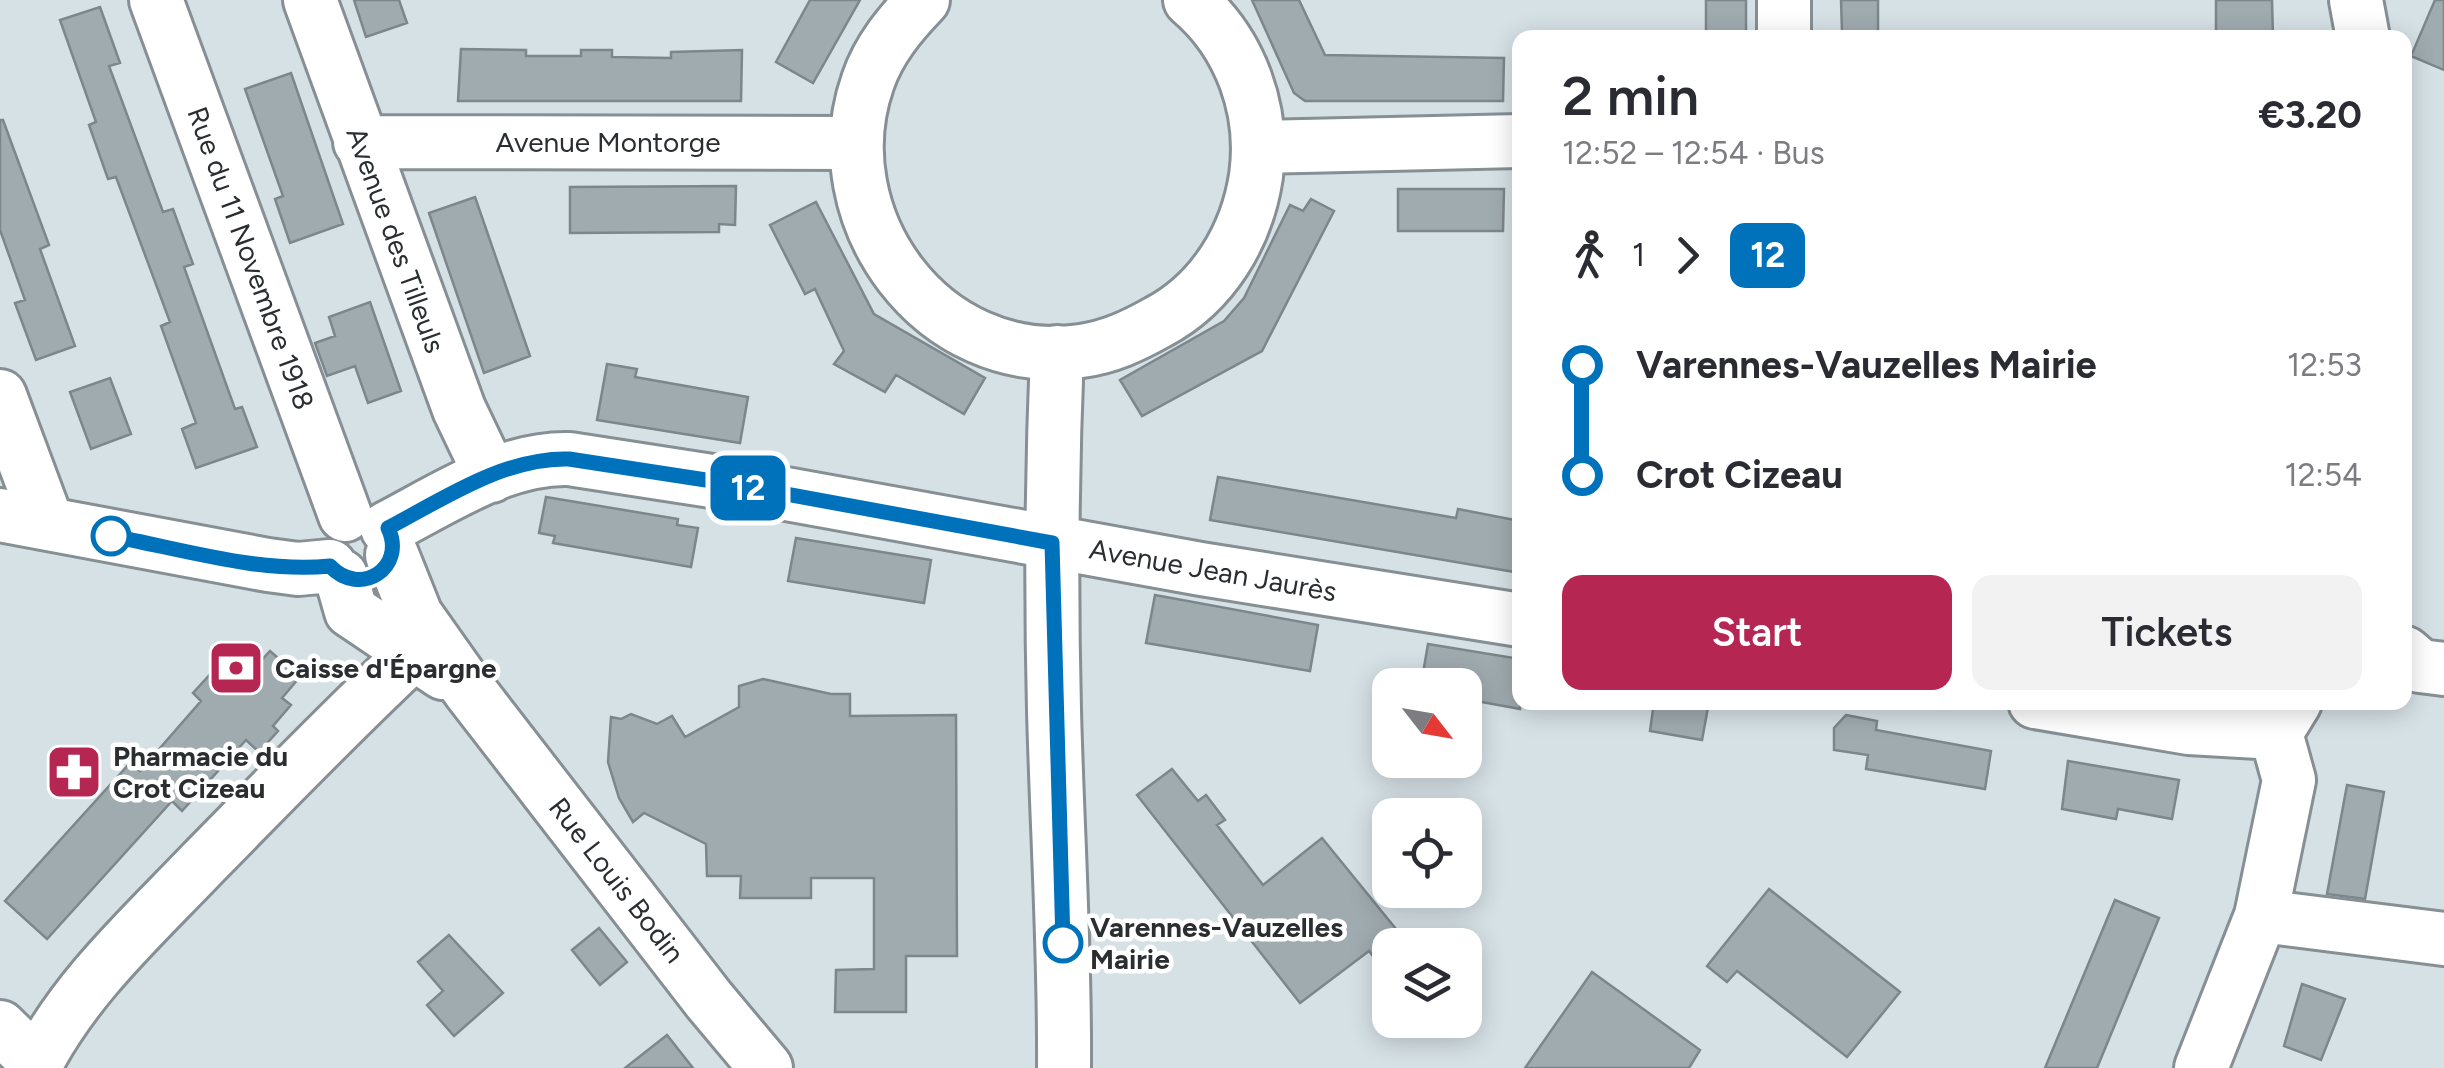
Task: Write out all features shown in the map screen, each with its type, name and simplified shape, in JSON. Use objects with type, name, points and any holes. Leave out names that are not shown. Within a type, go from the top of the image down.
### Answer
[{"type":"street","name":"Rue du 11 Novembre 1918","points":[[156,0],[375,533]]},
{"type":"street","name":"Avenue des Tilleuls","points":[[310,0],[459,409],[491,476]]},
{"type":"street","points":[[923,0],[894,31],[868,80],[856,144],[859,192],[880,248],[917,296],[966,330],[1012,347],[1057,352],[1122,342],[1178,312],[1223,266],[1250,210],[1260,147],[1248,79],[1214,20],[1190,0]]},
{"type":"street","points":[[1784,0],[1784,30]]},
{"type":"street","points":[[2356,0],[2362,30]]},
{"type":"street","points":[[1260,147],[1512,141]]},
{"type":"street","name":"Avenue Montorge","points":[[360,142],[856,144]]},
{"type":"street","points":[[1057,352],[1052,543],[1064,1068]]},
{"type":"street","points":[[0,396],[24,519],[298,569],[341,584],[352,657],[344,719]]},
{"type":"street","name":"Avenue Jean Jaurès","points":[[341,584],[381,573],[375,533],[491,476],[544,458],[732,484],[1052,543],[1512,619]]},
{"type":"street","name":"Rue Louis Bodin","points":[[375,533],[416,615],[469,690],[766,1068]]},
{"type":"street","name":"Rue Louis Bodin","points":[[341,584],[414,653],[469,690]]},
{"type":"street","points":[[0,1028],[36,1066],[53,1032],[106,964],[344,719],[414,653]]},
{"type":"street","points":[[2412,659],[2420,666],[2444,670]]},
{"type":"street","points":[[2082,710],[2189,728],[2285,718],[2289,780],[2261,916],[2201,1068]]},
{"type":"street","points":[[2261,916],[2444,939]]},
{"type":"building","points":[[354,0],[399,0],[407,23],[366,37]]},
{"type":"building","points":[[810,0],[860,0],[813,83],[776,62]]},
{"type":"building","points":[[1252,0],[1299,0],[1325,55],[1504,58],[1503,101],[1305,101],[1294,93]]},
{"type":"building","points":[[1706,0],[1746,0],[1746,30],[1706,30]]},
{"type":"building","points":[[1841,0],[1878,0],[1878,30],[1842,30]]},
{"type":"building","points":[[2216,0],[2272,0],[2273,30],[2216,30]]},
{"type":"building","points":[[2435,0],[2444,0],[2444,70],[2412,54]]},
{"type":"building","points":[[100,7],[120,63],[109,66],[163,212],[173,209],[193,264],[184,267],[235,409],[242,407],[257,447],[196,468],[182,429],[196,423],[161,326],[170,322],[116,177],[108,179],[89,125],[96,122],[60,20]]},
{"type":"building","points":[[461,49],[526,50],[526,56],[581,56],[581,50],[612,50],[612,57],[671,58],[671,52],[742,50],[741,101],[458,101]]},
{"type":"building","points":[[291,73],[343,224],[290,243],[275,199],[283,196],[245,89]]},
{"type":"building","points":[[0,120],[49,245],[40,249],[75,346],[36,360],[15,303],[25,300],[0,230]]},
{"type":"building","points":[[736,186],[735,225],[719,224],[719,232],[570,233],[570,187]]},
{"type":"building","points":[[1398,189],[1504,189],[1503,231],[1398,231]]},
{"type":"building","points":[[475,197],[530,356],[484,373],[429,213]]},
{"type":"building","points":[[1311,199],[1334,211],[1262,351],[1142,416],[1120,380],[1224,321],[1244,298],[1290,205],[1303,211]]},
{"type":"building","points":[[816,202],[874,314],[985,378],[964,414],[896,375],[885,392],[834,364],[844,351],[815,289],[805,294],[770,225]]},
{"type":"building","points":[[370,302],[401,391],[368,403],[355,366],[327,376],[315,343],[335,336],[329,317]]},
{"type":"building","points":[[607,364],[637,369],[635,377],[748,397],[740,443],[597,420]]},
{"type":"building","points":[[110,378],[131,434],[91,449],[70,392]]},
{"type":"building","points":[[1218,477],[1456,518],[1458,509],[1512,519],[1512,572],[1210,520]]},
{"type":"building","points":[[546,497],[678,519],[677,525],[698,528],[691,567],[553,543],[555,536],[539,533]]},
{"type":"building","points":[[796,538],[931,560],[924,603],[788,581]]},
{"type":"building","points":[[1155,595],[1318,625],[1310,671],[1146,643]]},
{"type":"building","points":[[1428,644],[1512,658],[1512,708],[1482,702],[1482,668],[1424,668]]},
{"type":"building","points":[[237,645],[259,663],[270,651],[300,677],[282,698],[291,705],[273,726],[278,731],[259,752],[246,740],[182,811],[172,801],[47,939],[5,901],[130,763],[140,771],[201,701],[193,693]]},
{"type":"building","points":[[763,679],[831,694],[850,694],[850,716],[956,715],[957,956],[906,956],[906,1012],[835,1012],[836,970],[874,969],[874,878],[811,878],[811,898],[740,898],[741,876],[707,876],[706,844],[644,813],[633,822],[619,798],[608,762],[611,717],[621,719],[631,714],[657,724],[672,716],[685,737],[739,707],[739,686]]},
{"type":"building","points":[[1653,710],[1708,710],[1702,740],[1650,731]]},
{"type":"building","points":[[1846,715],[1877,721],[1876,730],[1991,751],[1985,789],[1866,769],[1868,755],[1834,750],[1834,728]]},
{"type":"building","points":[[2068,761],[2179,780],[2172,819],[2118,809],[2116,819],[2062,809]]},
{"type":"building","points":[[1172,769],[1198,801],[1206,795],[1225,820],[1217,825],[1263,885],[1322,838],[1372,899],[1372,908],[1379,908],[1395,928],[1372,928],[1372,955],[1369,951],[1300,1003],[1137,795]]},
{"type":"building","points":[[2347,785],[2384,792],[2365,899],[2327,894]]},
{"type":"building","points":[[1769,889],[1900,992],[1847,1057],[1737,971],[1727,982],[1707,966]]},
{"type":"building","points":[[2115,900],[2159,918],[2097,1068],[2045,1068]]},
{"type":"building","points":[[599,928],[627,962],[600,985],[572,950]]},
{"type":"building","points":[[449,935],[503,993],[454,1036],[427,1005],[443,991],[418,962]]},
{"type":"building","points":[[1592,972],[1700,1050],[1689,1068],[1525,1068]]},
{"type":"building","points":[[2302,984],[2345,999],[2321,1060],[2284,1046]]},
{"type":"building","points":[[667,1035],[693,1068],[625,1068]]},
{"type":"bus line","name":"12","points":[[111,536],[268,565],[298,569],[330,566],[341,576],[362,581],[381,573],[388,564],[393,546],[388,528],[491,476],[544,458],[732,484],[1052,543],[1063,943]]},
{"type":"place","name":"Caisse d'Épargne","points":[[236,668]]},
{"type":"place","name":"Pharmacie du Crot Cizeau","points":[[74,772]]},
{"type":"place","name":"Varennes-Vauzelles Mairie","points":[[1063,943]]}]
